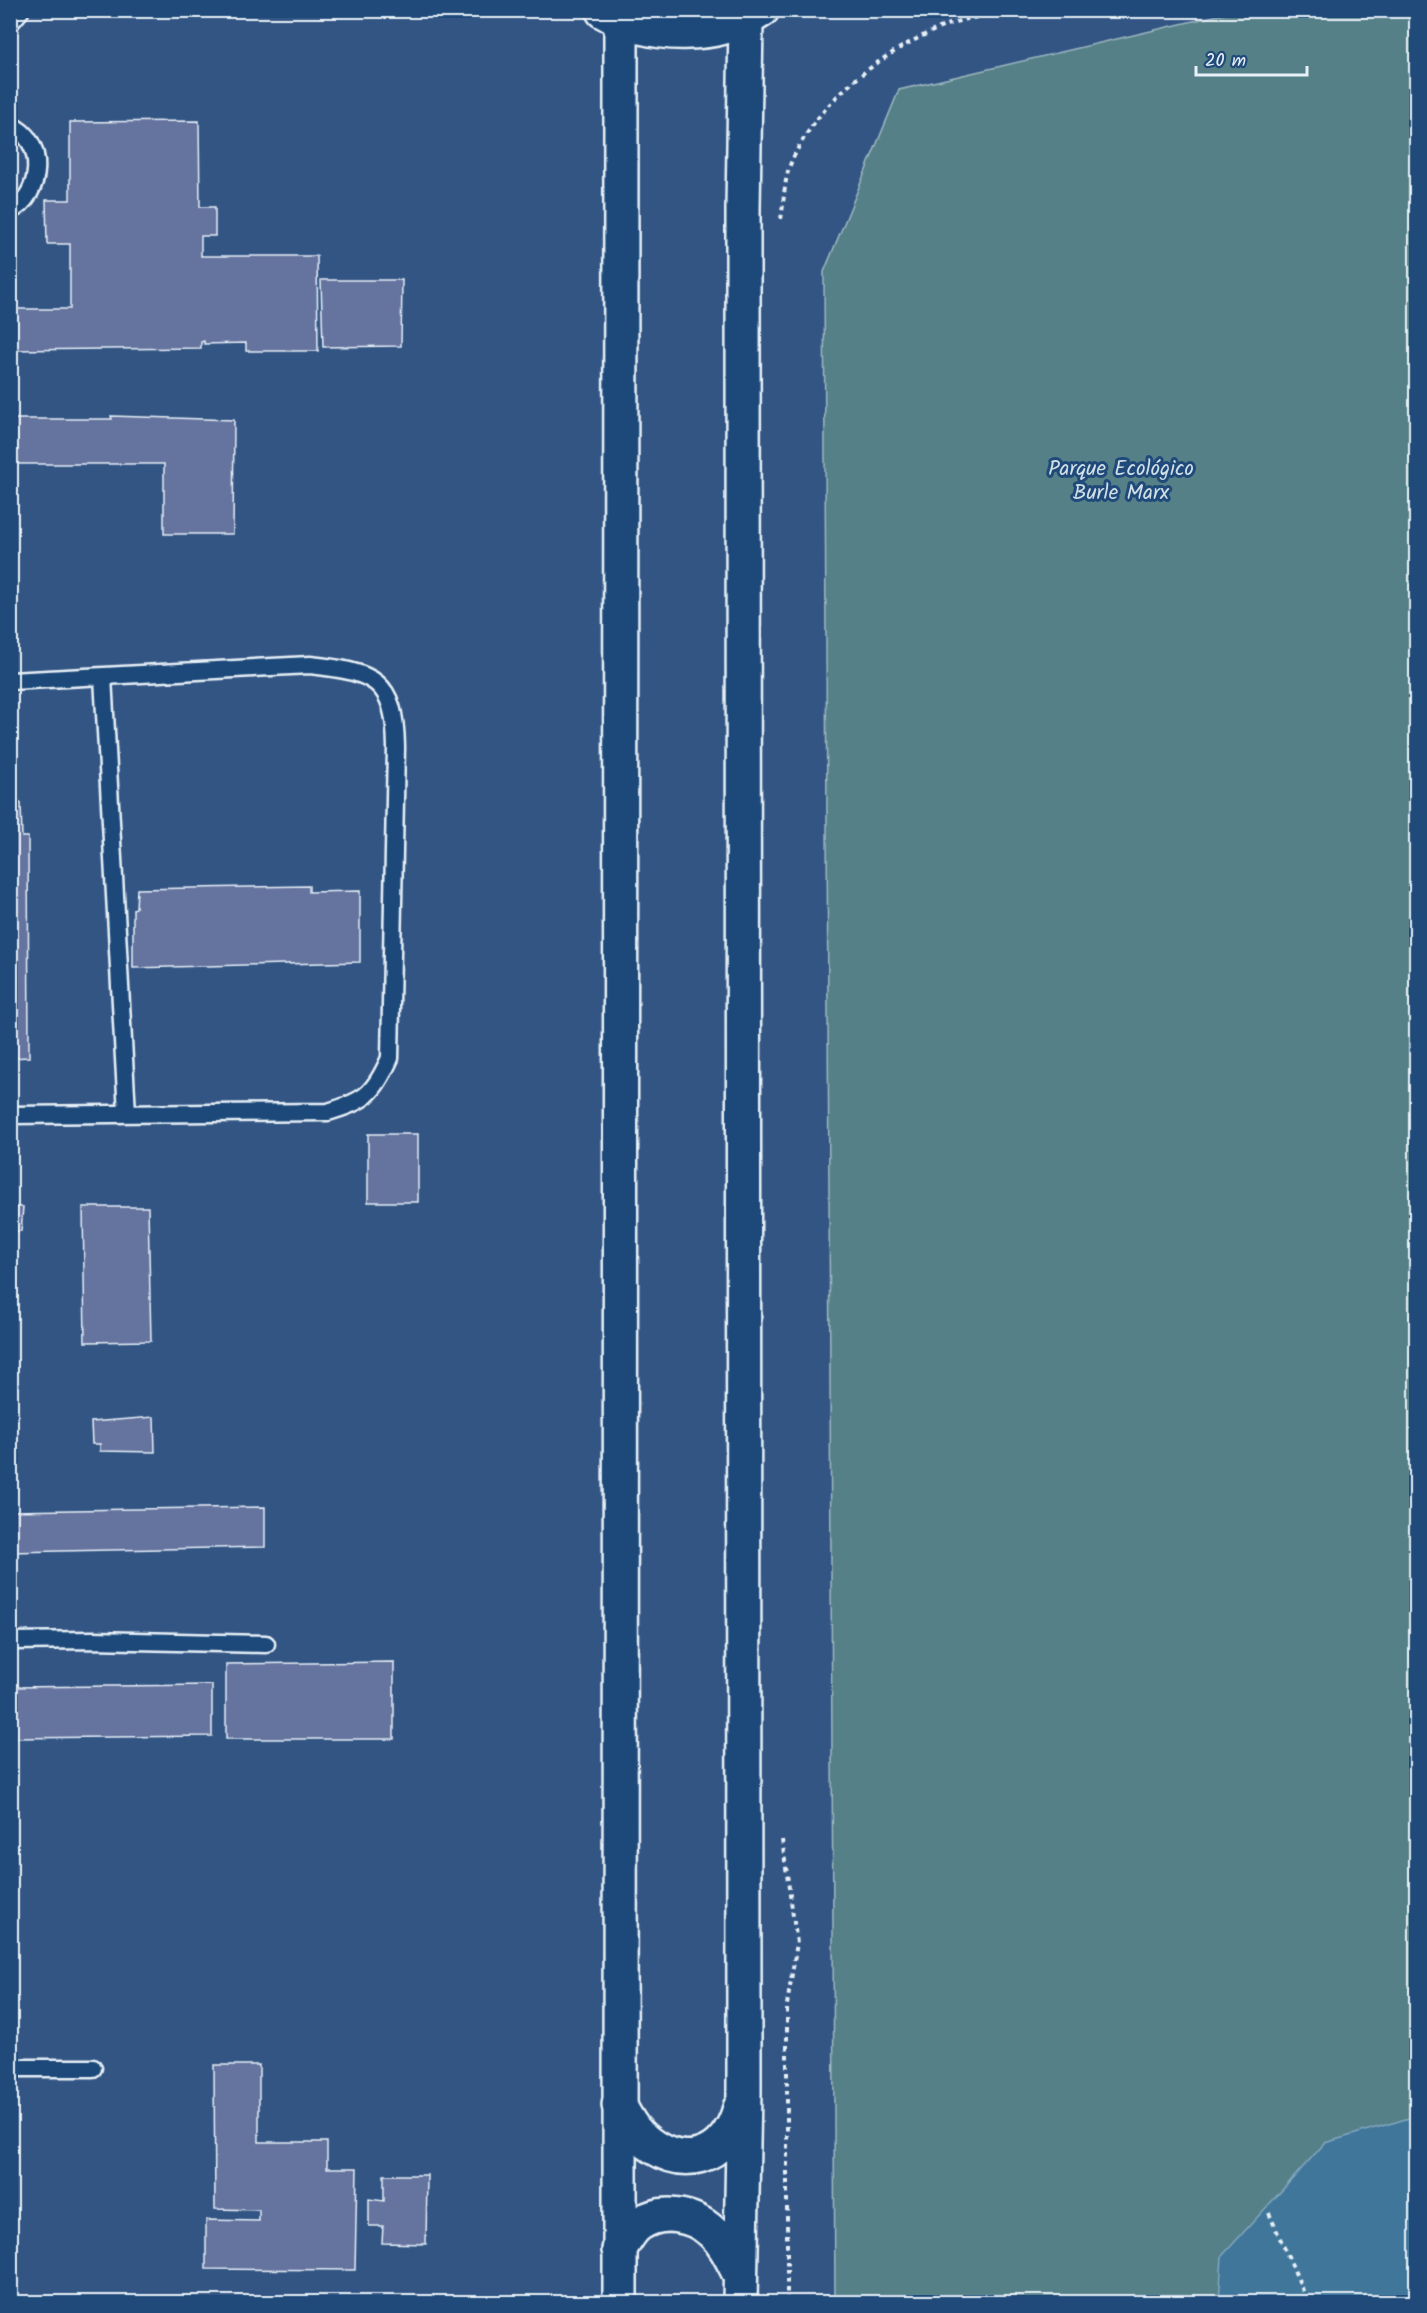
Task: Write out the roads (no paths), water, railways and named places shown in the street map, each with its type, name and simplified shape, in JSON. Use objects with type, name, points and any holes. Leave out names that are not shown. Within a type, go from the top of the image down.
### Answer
[{"type":"street","points":[[620,2302],[611,16],[684,34],[754,16],[743,208],[744,2092],[740,2289]]},
{"type":"street","points":[[619,2105],[641,2137],[660,2150],[679,2157],[695,2157],[711,2153],[726,2141],[736,2122],[744,2092]]},
{"type":"street","points":[[619,2250],[637,2226],[649,2218],[671,2216],[693,2218],[714,2232],[740,2289]]},
{"type":"lane","points":[[10,23],[21,10]]},
{"type":"lane","points":[[10,125],[30,141],[37,155],[36,176],[28,195],[10,211]]},
{"type":"lane","points":[[10,681],[310,665],[339,668],[364,675],[384,687],[392,702],[396,728],[390,1058],[379,1083],[370,1095],[353,1104],[328,1112],[10,1115]]},
{"type":"lane","points":[[103,677],[127,1113]]},
{"type":"lane","points":[[10,1641],[92,1640],[266,1644]]},
{"type":"lane","points":[[10,2068],[93,2068]]},
{"type":"water","points":[[1416,2116],[1416,2302],[1219,2302],[1222,2256],[1325,2143]]},
{"type":"park label","name":"Parque Ecológico Burle Marx","points":[[1121,480]]}]
